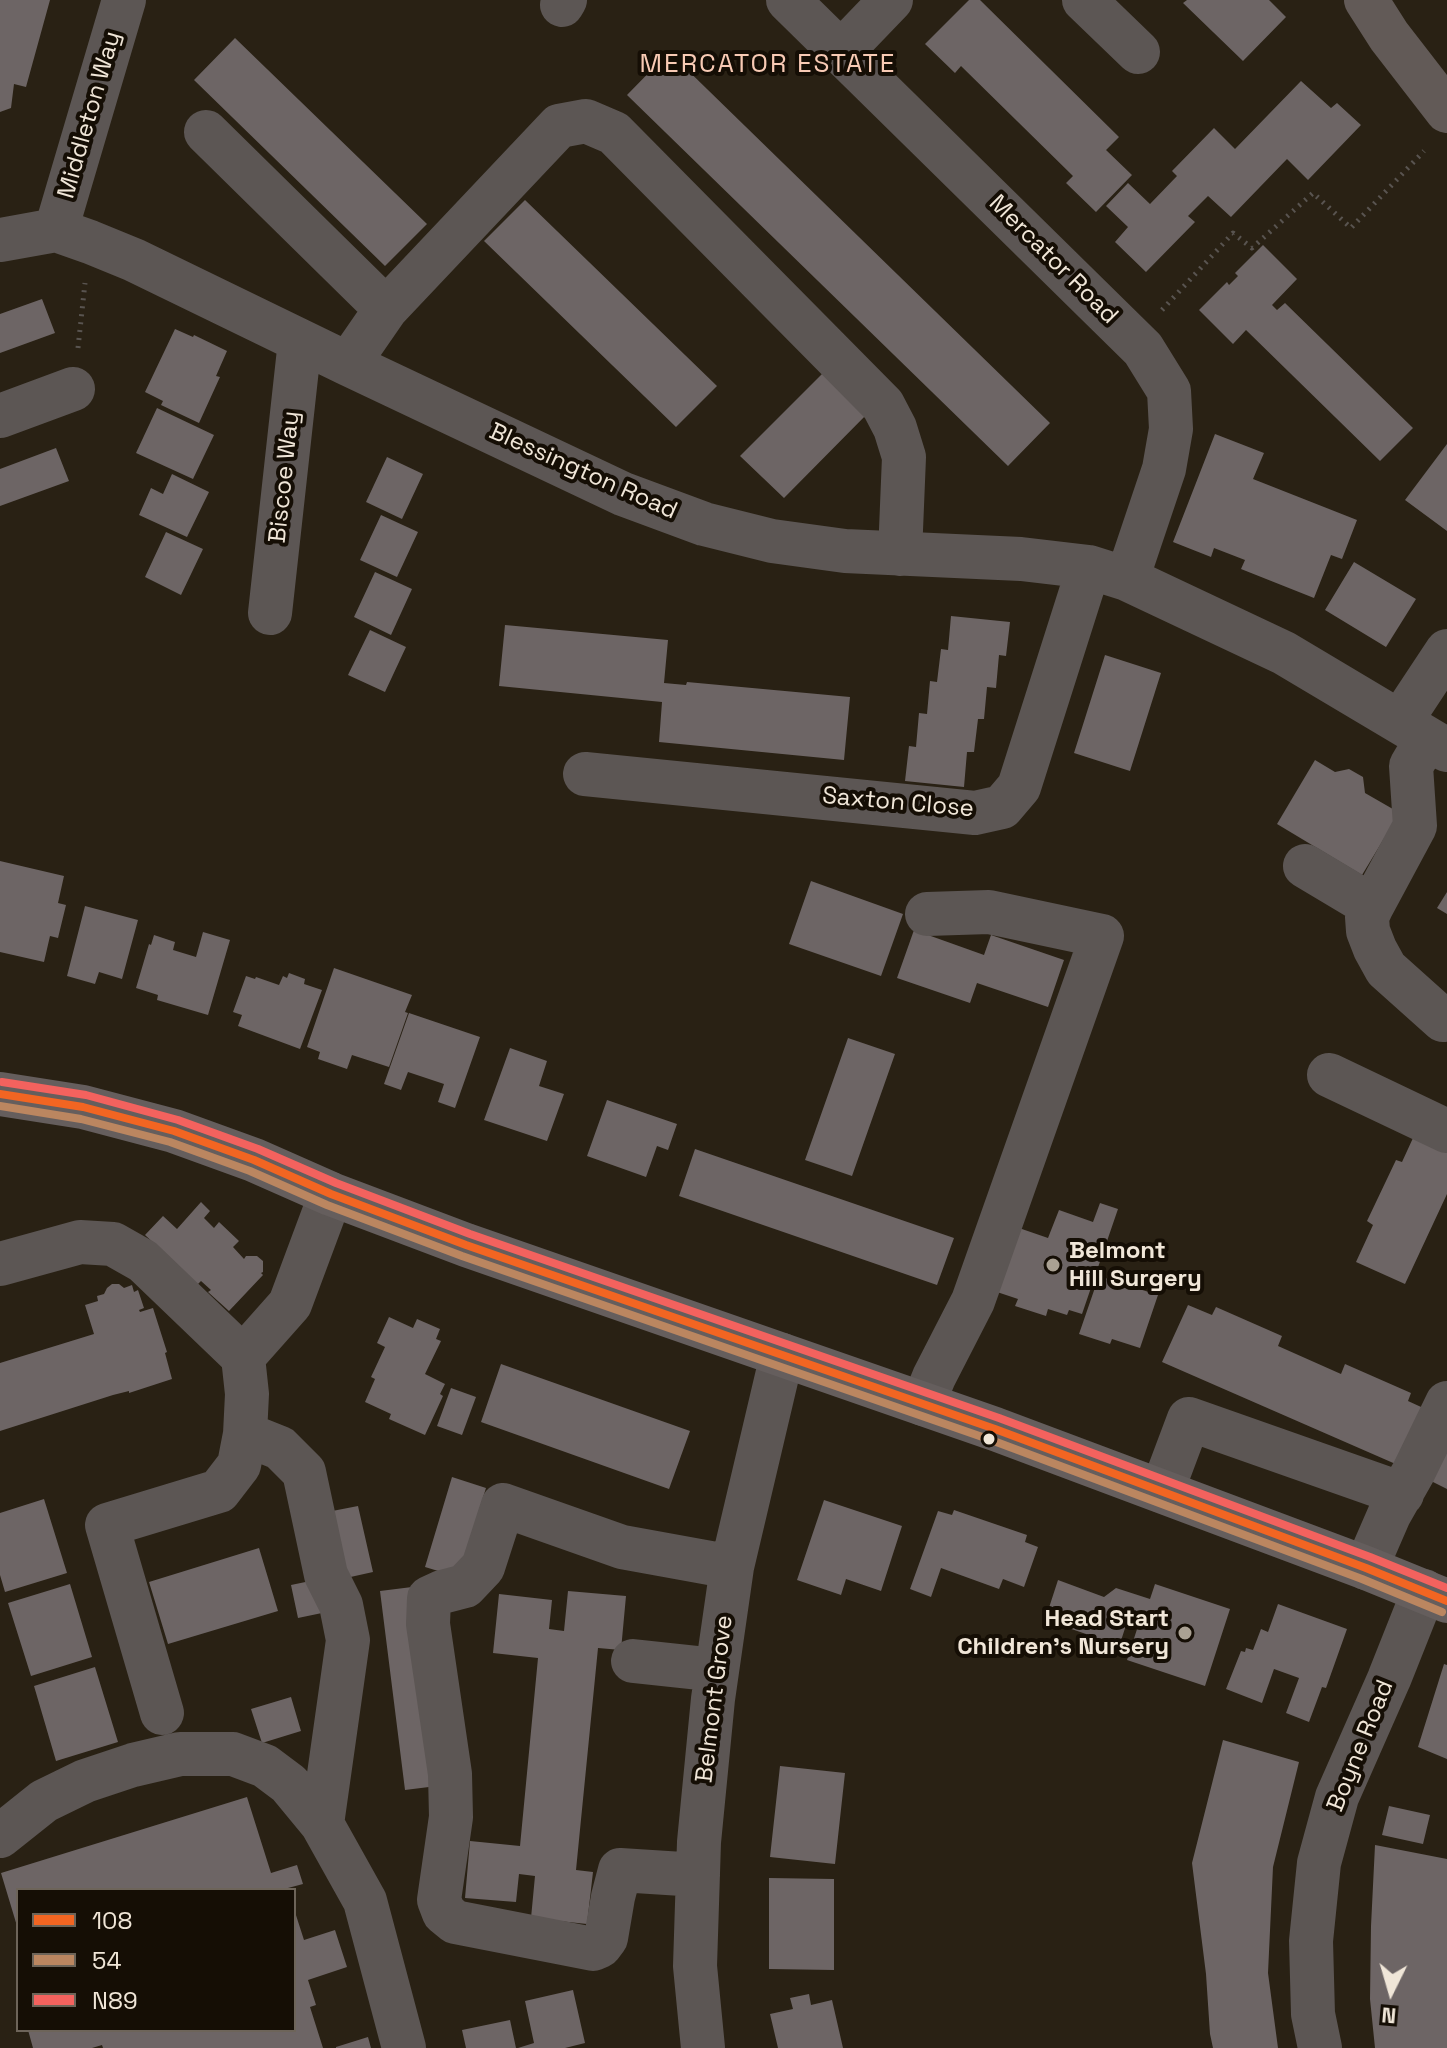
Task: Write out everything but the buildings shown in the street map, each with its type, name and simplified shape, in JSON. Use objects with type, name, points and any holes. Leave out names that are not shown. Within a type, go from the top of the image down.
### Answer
[{"type":"highway","points":[[1366,0],[1389,36],[1447,111]]},
{"type":"main road","points":[[0,1094],[83,1107],[174,1131],[466,1245],[995,1429],[1436,1596]]},
{"type":"street","name":"Middleton Way","points":[[73,236],[124,0]]},
{"type":"street","name":"Mercator Road","points":[[788,0],[1143,349],[1169,391],[1171,429],[1164,469],[1108,573]]},
{"type":"street","points":[[842,51],[891,0]]},
{"type":"street","points":[[1084,0],[1138,52]]},
{"type":"street","points":[[348,364],[386,309],[559,126],[586,121],[614,133],[883,405],[895,428],[904,457],[900,554]]},
{"type":"street","points":[[206,132],[386,309]]},
{"type":"street","points":[[0,240],[73,236]]},
{"type":"street","name":"Blessington Road","points":[[73,236],[134,260],[623,494],[704,524],[772,541],[845,551],[1021,559],[1108,573],[1284,653],[1425,737]]},
{"type":"street","name":"Biscoe Way","points":[[270,613],[300,341]]},
{"type":"street","points":[[0,416],[73,389]]},
{"type":"street","name":"Saxton Close","points":[[585,774],[975,813],[1002,807],[1019,787],[1108,573]]},
{"type":"street","points":[[1443,1020],[1386,969],[1368,931],[1367,917],[1415,826],[1411,766],[1425,737],[1447,651]]},
{"type":"street","points":[[1305,866],[1372,906]]},
{"type":"street","points":[[923,1404],[973,1301],[1102,936],[989,912],[927,914]]},
{"type":"street","points":[[1329,1075],[1447,1131]]},
{"type":"street","points":[[243,1357],[290,1304],[331,1194]]},
{"type":"street","points":[[0,1264],[80,1242],[113,1244],[143,1261],[243,1357],[247,1394],[245,1434],[239,1465],[219,1491],[107,1525],[162,1713]]},
{"type":"street","name":"Belmont Grove","points":[[703,2048],[695,1966],[699,1842],[711,1715],[732,1567],[782,1355]]},
{"type":"street","points":[[1366,1568],[1389,1515],[1447,1403]]},
{"type":"street","points":[[1162,1491],[1189,1419],[1402,1494]]},
{"type":"street","points":[[245,1434],[280,1448],[304,1472],[326,1575],[341,1605],[348,1640],[322,1824]]},
{"type":"street","points":[[698,1875],[620,1870],[606,1938],[593,1949],[455,1922],[444,1913],[439,1900],[451,1817],[450,1774],[428,1624],[429,1598],[465,1586],[483,1567],[503,1505],[622,1547],[732,1567]]},
{"type":"street","name":"Boyne Road","points":[[1320,2048],[1313,2014],[1311,1941],[1319,1863],[1337,1797],[1389,1679],[1436,1596]]},
{"type":"street","points":[[633,1661],[717,1670]]},
{"type":"street","points":[[0,1836],[44,1801],[85,1781],[133,1765],[180,1754],[233,1754],[265,1766],[289,1784],[322,1824],[365,1901],[404,2048]]},
{"type":"path","points":[[1134,341],[1233,233],[1252,248],[1313,193],[1351,228],[1424,151]]},
{"type":"path","points":[[73,236],[73,389]]},
{"type":"transit line","name":"N89","points":[[2,1082],[86,1095],[178,1120],[470,1234],[999,1418],[1447,1588]]},
{"type":"transit line","name":"108","points":[[0,1094],[83,1107],[174,1131],[466,1245],[995,1429],[1447,1601]]},
{"type":"transit line","name":"54","points":[[0,1106],[81,1119],[170,1142],[462,1256],[991,1440],[1442,1612]]},
{"type":"place","name":"Belmont Hill Surgery","points":[[1053,1265]]},
{"type":"place","name":"Head Start Children's Nursery","points":[[1185,1633]]},
{"type":"district","name":"MERCATOR ESTATE","points":[[768,65]]}]
